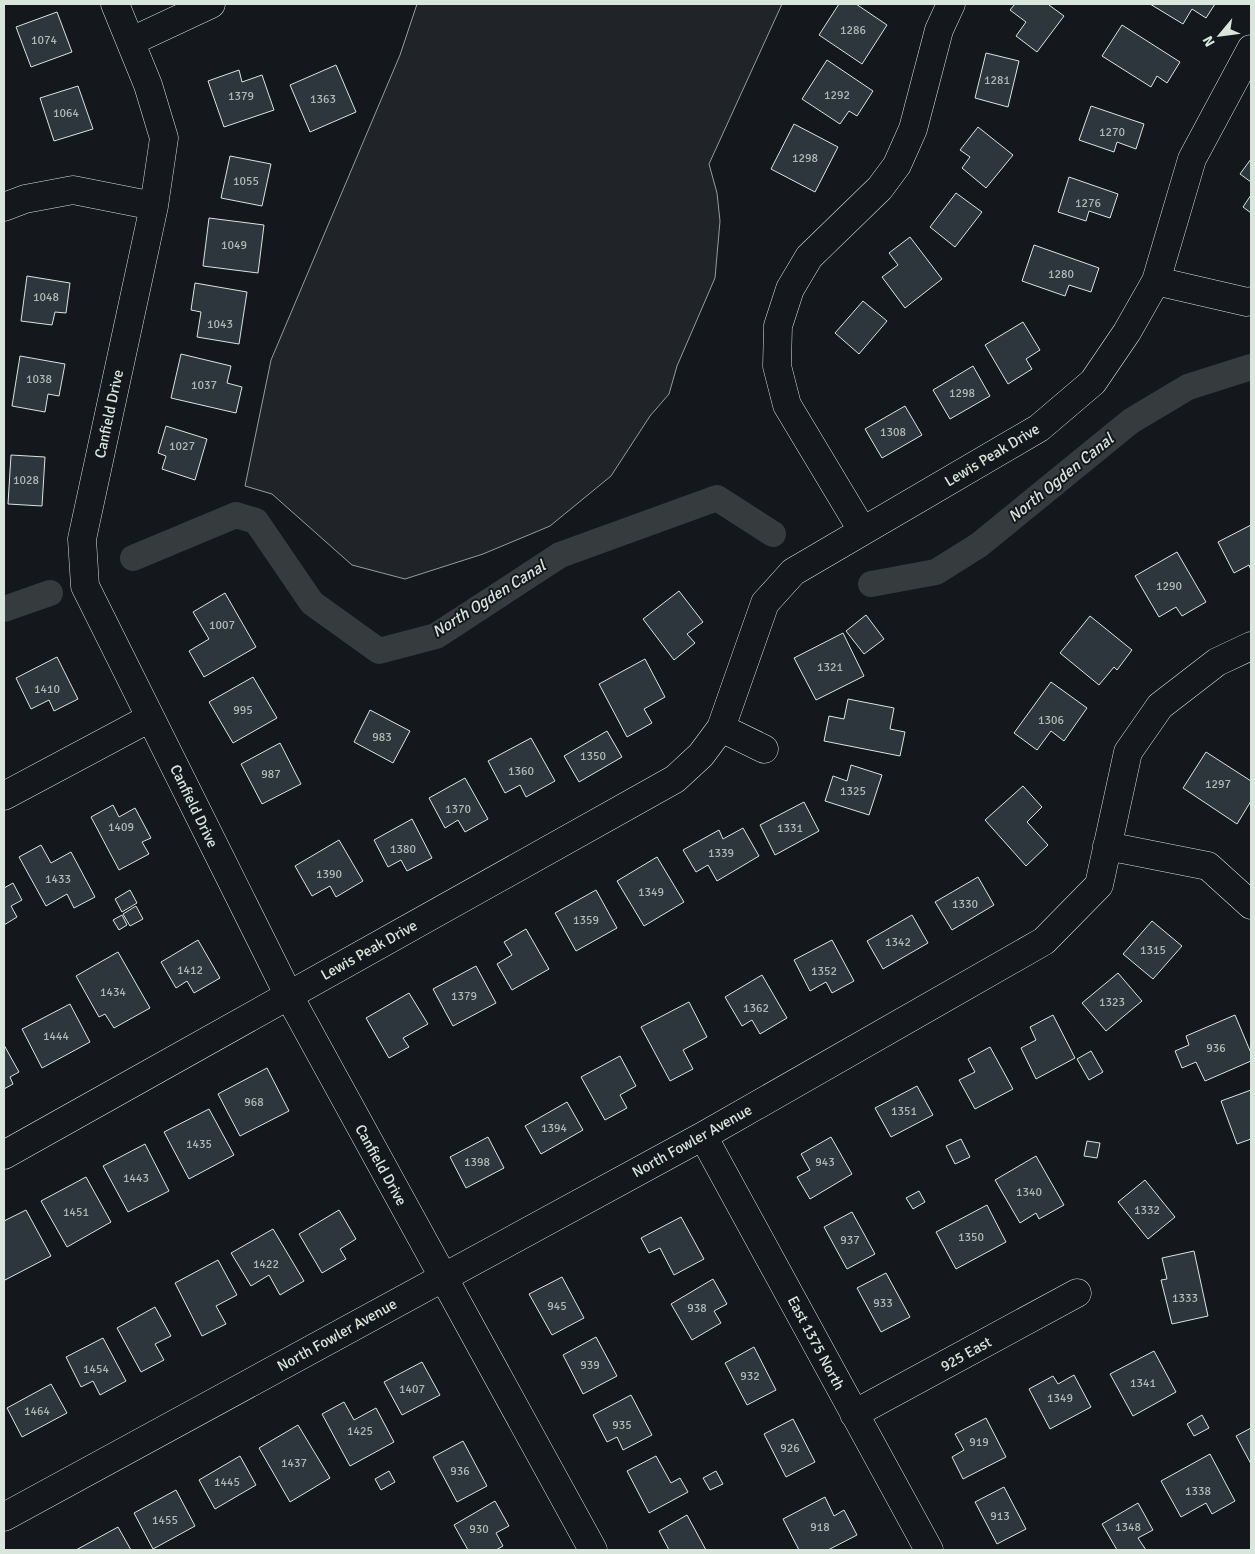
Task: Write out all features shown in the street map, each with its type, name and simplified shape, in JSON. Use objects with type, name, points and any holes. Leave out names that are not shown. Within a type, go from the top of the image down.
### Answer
[{"type":"street","name":"Canfield Drive","points":[[115,4],[132,41],[164,138],[154,206],[82,539],[85,586],[289,996],[593,1550]]},
{"type":"street","points":[[132,41],[211,4]]},
{"type":"street","points":[[862,530],[787,405],[777,366],[778,326],[790,289],[809,257],[880,188],[897,165],[913,129],[940,30],[951,4]]},
{"type":"street","name":"Lewis Peak Drive","points":[[4,1156],[675,779],[701,755],[721,728],[765,603],[793,572],[1039,428],[1093,382],[1127,332],[1156,281],[1192,159],[1251,50]]},
{"type":"street","points":[[4,207],[25,199],[72,190],[154,206]]},
{"type":"street","points":[[1156,281],[1246,302],[1251,301]]},
{"type":"street","name":"North Fowler Avenue","points":[[4,1518],[704,1136],[1044,941],[1099,884],[1128,752],[1160,706],[1217,662],[1251,646]]},
{"type":"street","points":[[4,796],[150,718]]},
{"type":"street","points":[[721,728],[764,749]]},
{"type":"street","points":[[1107,846],[1208,866],[1251,906]]},
{"type":"street","name":"East 1375 North","points":[[704,1136],[929,1550]]},
{"type":"street","name":"925 East","points":[[854,1414],[1077,1293]]},
{"type":"shaded area","points":[[417,4],[782,4],[709,164],[717,193],[720,221],[715,278],[677,366],[669,394],[650,416],[611,476],[550,526],[483,554],[405,579],[352,565],[272,494],[245,486],[271,360],[400,55]]},
{"type":"building","points":[[839,4],[856,4],[887,25],[862,64],[819,35]]},
{"type":"building","points":[[1015,4],[1050,4],[1064,16],[1037,52],[1016,36],[1026,22],[1010,10]]},
{"type":"building","points":[[1150,4],[1215,4],[1206,18],[1192,9],[1183,24]]},
{"type":"building","points":[[57,12],[72,52],[31,67],[16,27]]},
{"type":"building","points":[[1122,25],[1180,62],[1167,83],[1157,76],[1151,87],[1102,56]]},
{"type":"building","points":[[986,53],[1019,61],[1008,107],[975,98]]},
{"type":"building","points":[[827,60],[873,91],[857,116],[849,111],[840,124],[802,99]]},
{"type":"building","points":[[336,65],[356,112],[310,132],[290,85]]},
{"type":"building","points":[[239,70],[242,82],[262,75],[274,110],[224,127],[208,81]]},
{"type":"building","points":[[78,86],[93,129],[54,141],[40,98]]},
{"type":"building","points":[[1091,106],[1144,124],[1136,149],[1117,142],[1114,152],[1079,140]]},
{"type":"building","points":[[794,124],[838,147],[815,192],[771,169]]},
{"type":"building","points":[[978,127],[1013,155],[986,188],[962,168],[970,157],[960,150]]},
{"type":"building","points":[[230,156],[271,164],[262,206],[221,198]]},
{"type":"building","points":[[1251,159],[1251,182],[1240,174]]},
{"type":"building","points":[[1069,177],[1118,194],[1110,218],[1089,211],[1086,221],[1058,212]]},
{"type":"building","points":[[956,193],[982,212],[955,247],[930,227]]},
{"type":"building","points":[[1251,195],[1251,213],[1243,207]]},
{"type":"building","points":[[209,218],[264,225],[258,273],[203,266]]},
{"type":"building","points":[[910,237],[942,279],[905,308],[882,277],[898,265],[889,253]]},
{"type":"building","points":[[1034,245],[1099,268],[1091,292],[1069,285],[1065,296],[1022,281]]},
{"type":"building","points":[[27,276],[70,283],[66,313],[55,312],[52,325],[21,321]]},
{"type":"building","points":[[195,283],[247,292],[239,344],[197,337],[201,312],[191,310]]},
{"type":"building","points":[[863,301],[887,321],[859,354],[835,333]]},
{"type":"building","points":[[1023,322],[1040,350],[1026,359],[1032,369],[1008,384],[985,345]]},
{"type":"building","points":[[181,354],[231,366],[227,383],[242,387],[236,413],[171,398]]},
{"type":"building","points":[[20,356],[65,364],[59,396],[48,394],[45,412],[12,406]]},
{"type":"building","points":[[973,366],[990,396],[950,419],[933,390]]},
{"type":"building","points":[[905,406],[922,435],[882,458],[865,429]]},
{"type":"building","points":[[166,426],[207,439],[195,480],[162,469],[166,456],[158,453]]},
{"type":"building","points":[[11,455],[45,457],[42,506],[8,504]]},
{"type":"building","points":[[1251,525],[1251,570],[1249,565],[1234,573],[1218,542]]},
{"type":"building","points":[[1177,552],[1206,602],[1182,616],[1176,607],[1159,617],[1135,576]]},
{"type":"building","points":[[679,591],[703,622],[687,634],[695,643],[674,660],[643,619]]},
{"type":"building","points":[[225,593],[256,647],[204,677],[189,651],[209,639],[193,612]]},
{"type":"building","points":[[866,615],[884,639],[864,654],[846,631]]},
{"type":"building","points":[[1090,616],[1132,650],[1117,670],[1114,667],[1099,685],[1060,653]]},
{"type":"building","points":[[843,633],[864,676],[816,700],[794,658]]},
{"type":"building","points":[[57,657],[78,699],[54,711],[49,700],[31,709],[16,678]]},
{"type":"building","points":[[645,659],[665,697],[644,709],[652,723],[627,737],[599,684]]},
{"type":"building","points":[[253,677],[277,718],[233,743],[209,702]]},
{"type":"building","points":[[1051,682],[1087,708],[1064,741],[1051,731],[1037,750],[1014,733]]},
{"type":"building","points":[[848,699],[894,708],[890,729],[905,732],[900,756],[824,741],[829,716],[844,719]]},
{"type":"building","points":[[370,710],[410,731],[393,763],[354,742]]},
{"type":"building","points":[[607,731],[622,757],[579,782],[564,756]]},
{"type":"building","points":[[531,738],[555,781],[526,797],[520,785],[505,793],[488,761]]},
{"type":"building","points":[[280,743],[301,784],[262,804],[241,764]]},
{"type":"building","points":[[1206,752],[1251,781],[1251,801],[1237,824],[1183,788]]},
{"type":"building","points":[[851,765],[882,775],[869,815],[825,801],[833,776],[847,781]]},
{"type":"building","points":[[465,778],[488,819],[465,832],[458,820],[445,828],[429,798]]},
{"type":"building","points":[[1023,786],[1042,807],[1027,822],[1048,845],[1026,866],[985,820]]},
{"type":"building","points":[[804,802],[819,831],[775,855],[760,825]]},
{"type":"building","points":[[113,805],[119,817],[135,808],[151,838],[142,842],[149,854],[119,870],[91,817]]},
{"type":"building","points":[[412,819],[432,858],[407,871],[401,860],[388,867],[374,840]]},
{"type":"building","points":[[743,828],[759,856],[717,881],[708,865],[696,872],[683,850],[719,830],[723,839]]},
{"type":"building","points":[[339,840],[363,881],[336,897],[330,886],[312,896],[295,866]]},
{"type":"building","points":[[41,845],[51,863],[71,852],[95,897],[74,908],[67,894],[46,906],[19,857]]},
{"type":"building","points":[[657,857],[684,902],[644,926],[617,881]]},
{"type":"building","points":[[978,877],[994,905],[952,930],[935,902]]},
{"type":"building","points":[[13,883],[22,900],[11,906],[17,917],[4,925],[4,888]]},
{"type":"building","points":[[130,890],[137,903],[122,912],[115,899]]},
{"type":"building","points":[[596,890],[617,928],[576,951],[555,913]]},
{"type":"building","points":[[136,906],[143,919],[130,926],[123,914]]},
{"type":"building","points":[[122,915],[127,925],[119,930],[113,920]]},
{"type":"building","points":[[912,915],[928,943],[883,969],[867,941]]},
{"type":"building","points":[[1152,921],[1182,946],[1153,979],[1123,954]]},
{"type":"building","points":[[526,929],[549,969],[512,990],[497,964],[512,955],[504,942]]},
{"type":"building","points":[[198,940],[220,978],[194,993],[187,981],[176,988],[161,962]]},
{"type":"building","points":[[832,940],[854,981],[832,993],[826,982],[810,991],[794,960]]},
{"type":"building","points":[[118,952],[150,1008],[114,1028],[105,1014],[99,1017],[76,976]]},
{"type":"building","points":[[476,966],[496,1003],[453,1026],[433,989]]},
{"type":"building","points":[[1118,973],[1142,1001],[1106,1031],[1082,1003]]},
{"type":"building","points":[[762,975],[787,1018],[760,1034],[752,1020],[742,1026],[725,997]]},
{"type":"building","points":[[409,993],[428,1024],[403,1038],[409,1047],[389,1058],[366,1018]]},
{"type":"building","points":[[689,1002],[707,1037],[683,1050],[693,1069],[670,1081],[641,1027]]},
{"type":"building","points":[[70,1004],[90,1042],[42,1068],[22,1029]]},
{"type":"building","points":[[1053,1015],[1075,1058],[1036,1079],[1021,1048],[1036,1040],[1030,1027]]},
{"type":"building","points":[[1235,1015],[1251,1053],[1251,1061],[1205,1081],[1196,1062],[1182,1068],[1175,1051],[1189,1045],[1186,1036]]},
{"type":"building","points":[[4,1045],[19,1072],[10,1077],[13,1084],[4,1089]]},
{"type":"building","points":[[990,1047],[1013,1089],[975,1109],[959,1080],[975,1072],[968,1059]]},
{"type":"building","points":[[1091,1051],[1103,1072],[1089,1080],[1077,1059]]},
{"type":"building","points":[[620,1056],[636,1086],[620,1095],[627,1108],[605,1120],[581,1077]]},
{"type":"building","points":[[267,1068],[289,1111],[240,1136],[218,1094]]},
{"type":"building","points":[[917,1086],[933,1115],[891,1137],[875,1108]]},
{"type":"building","points":[[1251,1090],[1251,1139],[1237,1144],[1221,1101]]},
{"type":"building","points":[[567,1102],[583,1130],[541,1154],[525,1126]]},
{"type":"building","points":[[209,1109],[234,1155],[189,1179],[164,1132]]},
{"type":"building","points":[[488,1137],[504,1168],[466,1188],[450,1157]]},
{"type":"building","points":[[831,1137],[852,1174],[810,1199],[797,1177],[810,1170],[801,1154]]},
{"type":"building","points":[[961,1139],[970,1157],[955,1164],[946,1146]]},
{"type":"building","points":[[1087,1141],[1100,1143],[1097,1158],[1084,1156]]},
{"type":"building","points":[[145,1144],[169,1191],[128,1212],[103,1166]]},
{"type":"building","points":[[1036,1156],[1064,1205],[1039,1219],[1036,1213],[1020,1223],[995,1180]]},
{"type":"building","points":[[86,1177],[111,1222],[67,1247],[41,1201]]},
{"type":"building","points":[[1145,1180],[1175,1217],[1148,1239],[1118,1202]]},
{"type":"building","points":[[919,1191],[925,1202],[913,1209],[906,1198]]},
{"type":"building","points":[[987,1205],[1006,1242],[956,1269],[936,1232]]},
{"type":"building","points":[[26,1210],[51,1256],[5,1280],[4,1221]]},
{"type":"building","points":[[339,1210],[356,1239],[340,1249],[346,1259],[322,1273],[299,1234]]},
{"type":"building","points":[[852,1212],[875,1254],[847,1269],[824,1227]]},
{"type":"building","points":[[681,1217],[704,1259],[674,1275],[660,1248],[649,1253],[641,1238]]},
{"type":"building","points":[[273,1229],[304,1281],[280,1295],[269,1275],[251,1286],[231,1253]]},
{"type":"building","points":[[1194,1251],[1208,1316],[1172,1324],[1161,1280],[1167,1279],[1162,1258]]},
{"type":"building","points":[[218,1260],[237,1295],[216,1306],[226,1324],[202,1336],[175,1283]]},
{"type":"building","points":[[886,1273],[910,1317],[881,1332],[857,1288]]},
{"type":"building","points":[[562,1277],[584,1318],[552,1335],[529,1294]]},
{"type":"building","points":[[713,1279],[727,1304],[714,1311],[721,1323],[692,1340],[671,1304]]},
{"type":"building","points":[[155,1307],[171,1336],[155,1344],[164,1360],[141,1372],[117,1328]]},
{"type":"building","points":[[596,1337],[617,1376],[583,1394],[563,1355]]},
{"type":"building","points":[[103,1338],[126,1381],[100,1395],[93,1381],[81,1387],[66,1357]]},
{"type":"building","points":[[754,1347],[776,1390],[747,1405],[725,1363]]},
{"type":"building","points":[[1154,1351],[1176,1392],[1133,1416],[1110,1374]]},
{"type":"building","points":[[422,1362],[440,1395],[402,1415],[384,1382]]},
{"type":"building","points":[[1074,1375],[1091,1407],[1050,1429],[1029,1389],[1053,1376],[1058,1384]]},
{"type":"building","points":[[51,1384],[67,1413],[22,1437],[7,1408]]},
{"type":"building","points":[[631,1395],[652,1435],[623,1450],[617,1437],[607,1442],[593,1415]]},
{"type":"building","points":[[344,1402],[354,1420],[376,1408],[394,1442],[350,1466],[322,1414]]},
{"type":"building","points":[[1202,1415],[1209,1428],[1194,1436],[1187,1424]]},
{"type":"building","points":[[986,1418],[1006,1457],[963,1479],[952,1457],[964,1450],[955,1434]]},
{"type":"building","points":[[793,1419],[815,1462],[786,1477],[764,1434]]},
{"type":"building","points":[[298,1425],[330,1478],[290,1502],[259,1448]]},
{"type":"building","points":[[1251,1428],[1251,1464],[1236,1436]]},
{"type":"building","points":[[463,1441],[487,1486],[457,1502],[433,1457]]},
{"type":"building","points":[[1210,1454],[1235,1501],[1212,1514],[1206,1503],[1181,1517],[1161,1481]]},
{"type":"building","points":[[240,1456],[256,1485],[215,1509],[199,1480]]},
{"type":"building","points":[[656,1456],[671,1483],[680,1478],[688,1492],[649,1513],[627,1471]]},
{"type":"building","points":[[389,1471],[395,1482],[381,1490],[375,1479]]},
{"type":"building","points":[[716,1471],[723,1484],[710,1490],[703,1478]]},
{"type":"building","points":[[1004,1487],[1026,1529],[997,1544],[975,1502]]},
{"type":"building","points":[[176,1490],[195,1526],[153,1549],[134,1513]]},
{"type":"building","points":[[825,1497],[834,1516],[844,1510],[857,1535],[828,1550],[799,1550],[783,1519]]},
{"type":"building","points":[[495,1501],[509,1526],[496,1533],[503,1546],[496,1550],[468,1550],[454,1525]]},
{"type":"building","points":[[1138,1503],[1153,1530],[1138,1538],[1146,1550],[1117,1550],[1102,1524]]},
{"type":"building","points":[[687,1515],[706,1550],[669,1550],[659,1531]]},
{"type":"building","points":[[118,1527],[131,1550],[76,1550]]},
{"type":"waterway","name":"North Ogden Canal","points":[[871,584],[936,572],[979,545],[1131,421],[1188,387],[1251,367]]},
{"type":"waterway","name":"North Ogden Canal","points":[[133,558],[236,515],[256,521],[312,603],[379,651],[436,636],[560,555],[717,498],[773,534]]},
{"type":"waterway","name":"North Ogden Canal","points":[[4,609],[50,593]]}]
